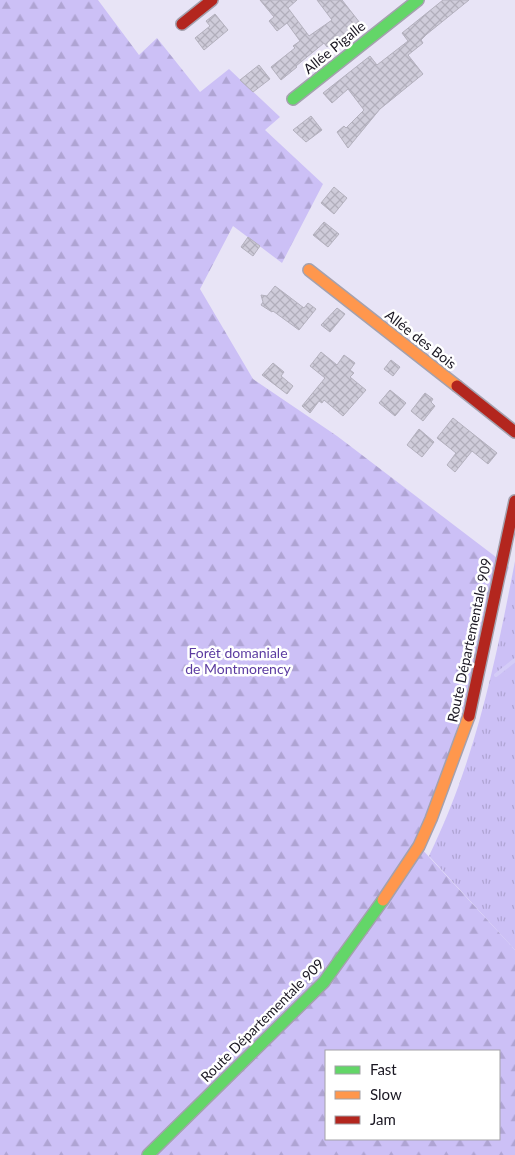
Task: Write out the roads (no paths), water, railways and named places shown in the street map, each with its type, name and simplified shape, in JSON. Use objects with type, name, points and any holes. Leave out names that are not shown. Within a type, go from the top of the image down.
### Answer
[{"type":"main road","points":[[182,24],[212,0]]},
{"type":"main road","name":"Allée Pigalle","points":[[293,99],[418,0]]},
{"type":"main road","name":"Allée des Bois","points":[[309,270],[515,432]]},
{"type":"main road","name":"Route Départementale 909","points":[[148,1155],[324,982],[365,927],[419,846],[468,722],[515,501]]},
{"type":"waterway","points":[[496,675],[515,660]]},
{"type":"park label","name":"Forêt domaniale de Montmorency","points":[[238,660]]}]
